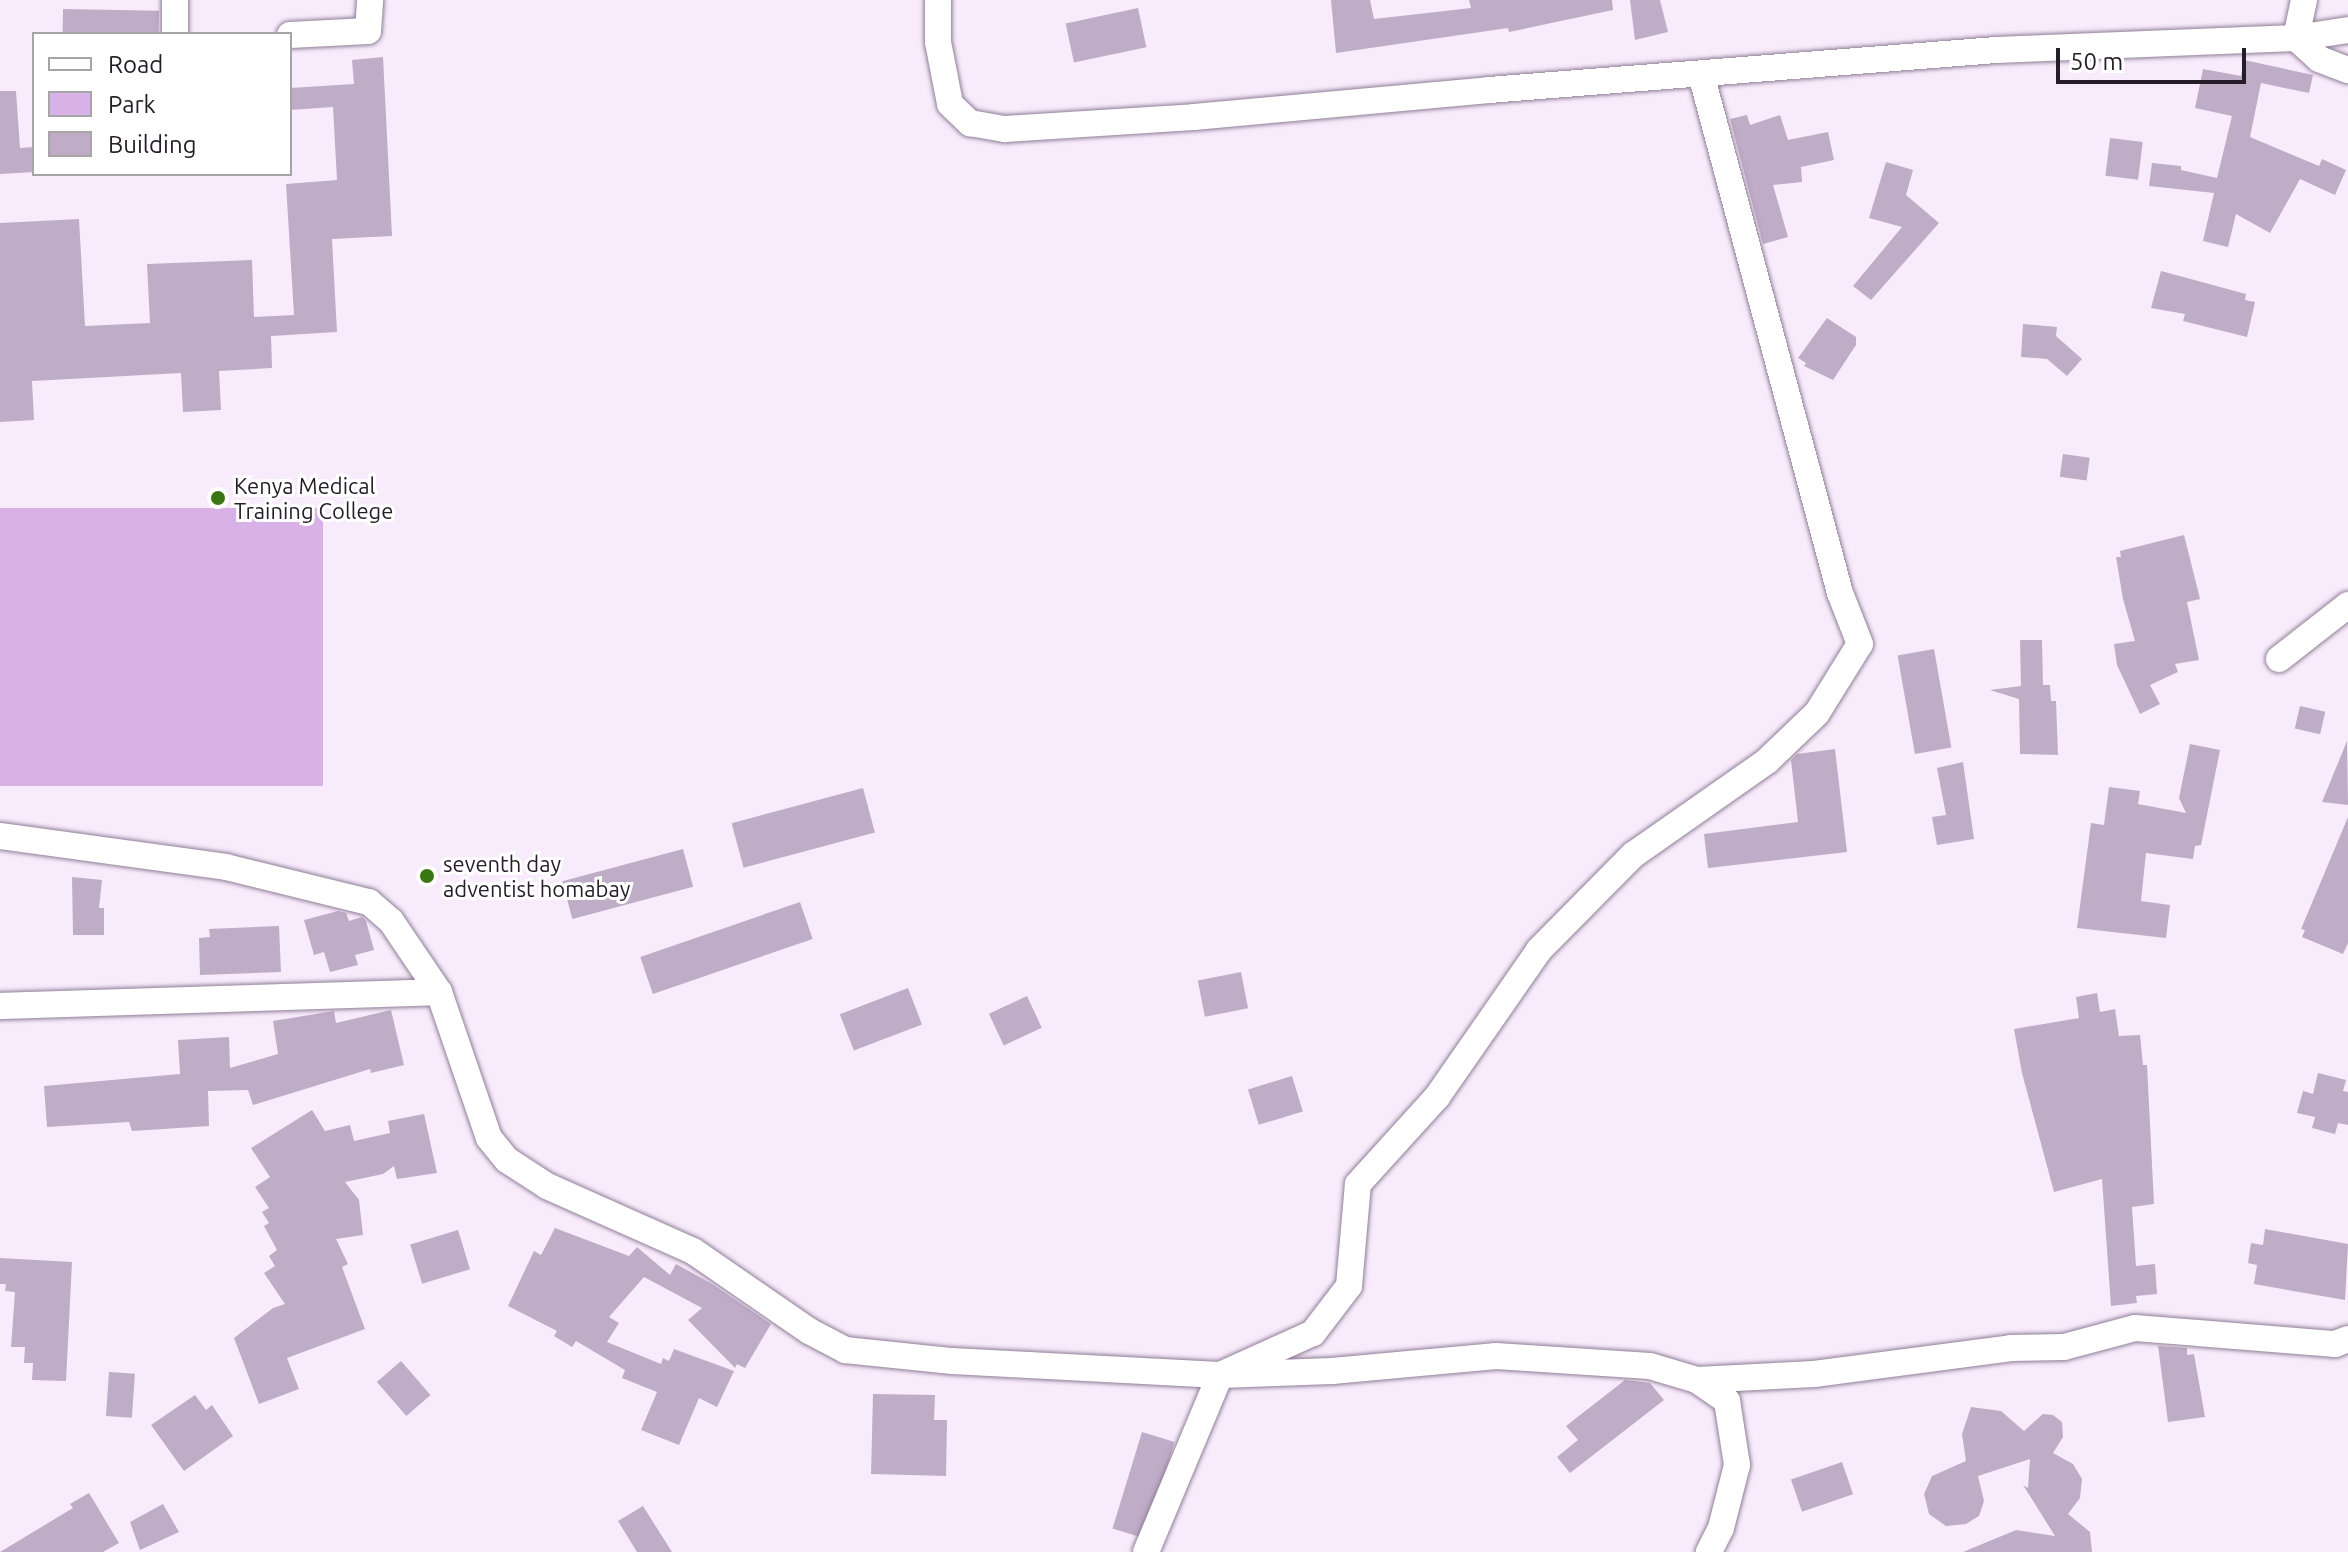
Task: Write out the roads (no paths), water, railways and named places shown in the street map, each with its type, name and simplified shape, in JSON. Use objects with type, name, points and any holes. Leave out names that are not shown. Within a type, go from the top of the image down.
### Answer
[{"type":"street","points":[[175,0],[175,32]]},
{"type":"street","points":[[292,35],[368,31],[370,0]]},
{"type":"street","points":[[938,0],[938,42],[950,104],[970,123],[1005,129],[1194,117],[1996,50],[2296,38],[2348,30]]},
{"type":"street","points":[[2296,38],[2304,0]]},
{"type":"street","points":[[2296,38],[2319,59],[2348,70]]},
{"type":"street","points":[[1146,1552],[1220,1375],[1313,1333],[1349,1286],[1358,1184],[1437,1097],[1539,950],[1633,855],[1767,761],[1817,713],[1860,644],[1840,593],[1701,74]]},
{"type":"street","points":[[2279,659],[2348,605]]},
{"type":"street","points":[[0,836],[226,867],[369,902],[391,921],[439,992],[489,1138],[507,1160],[547,1186],[693,1251],[809,1331],[845,1350],[952,1361],[1220,1375],[1332,1371],[1496,1356],[1650,1366],[1697,1380],[1727,1401],[1737,1465],[1721,1528],[1709,1552]]},
{"type":"street","points":[[0,1006],[439,992]]},
{"type":"street","points":[[1697,1380],[1814,1374],[2011,1348],[2064,1347],[2135,1328],[2335,1344],[2348,1339]]},
{"type":"place","name":"Kenya Medical Training College","points":[[218,498]]},
{"type":"place","name":"seventh day adventist homabay","points":[[427,876]]}]
